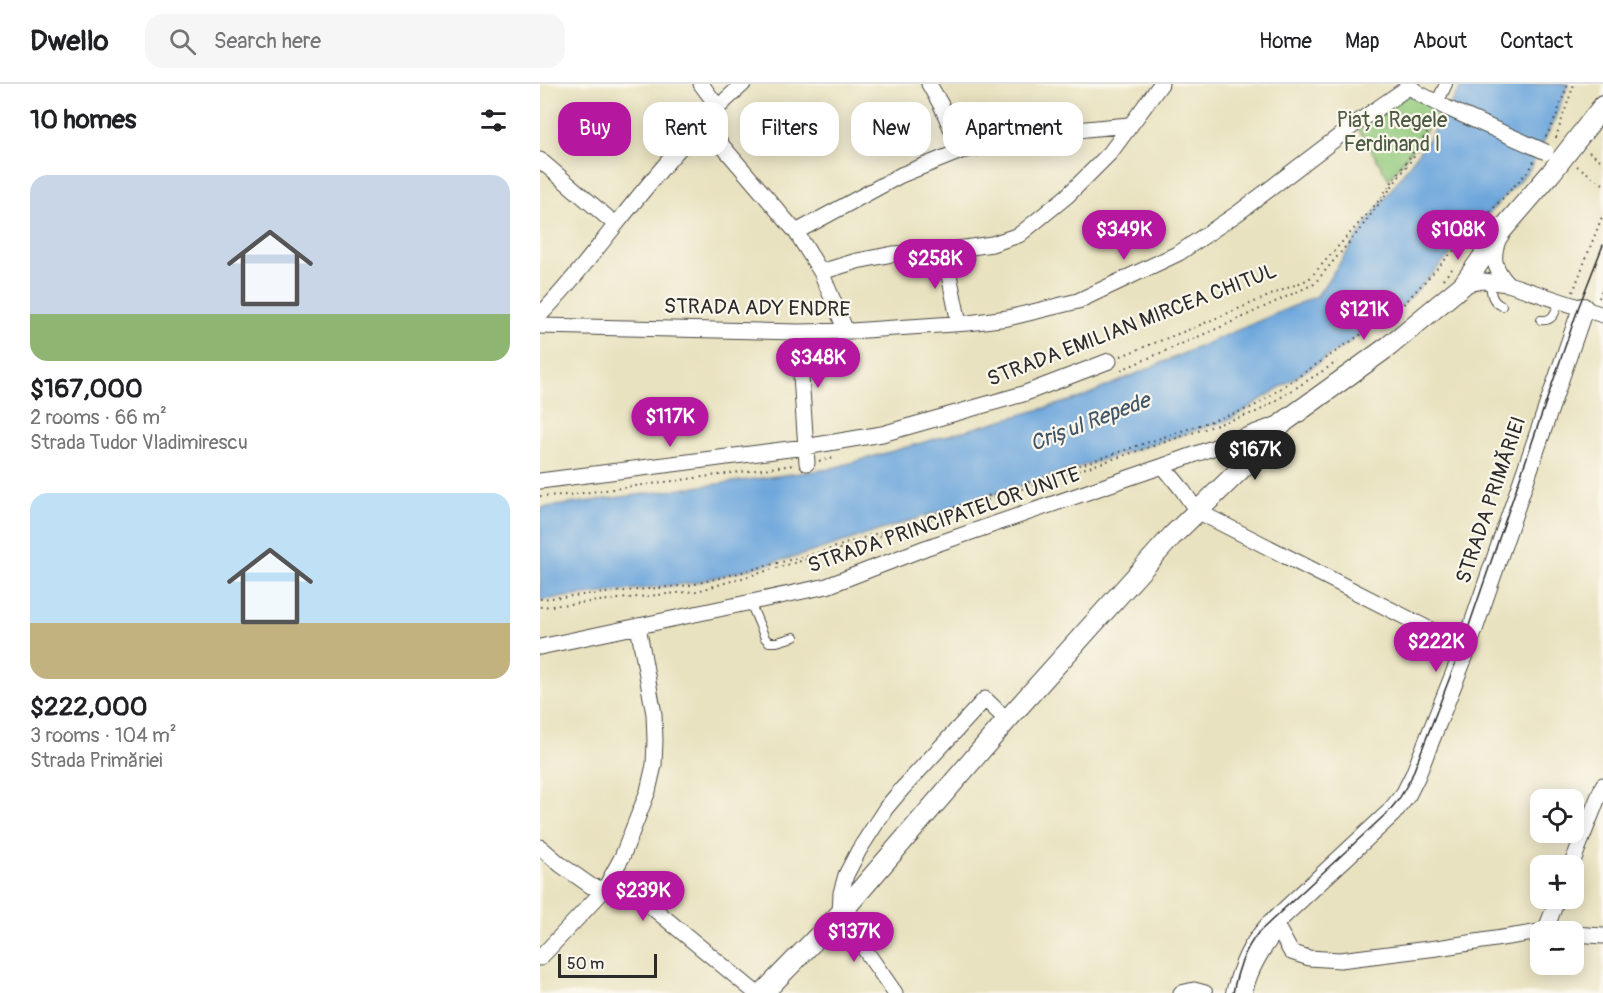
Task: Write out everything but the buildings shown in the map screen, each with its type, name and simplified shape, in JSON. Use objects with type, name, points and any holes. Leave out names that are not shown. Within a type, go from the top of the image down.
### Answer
[{"type":"street","points":[[701,84],[714,102]]},
{"type":"street","points":[[723,102],[743,84]]},
{"type":"street","points":[[929,84],[943,110]]},
{"type":"street","points":[[821,272],[857,261],[894,254],[944,251],[992,244],[1019,235],[1074,189],[1110,153],[1161,84]]},
{"type":"street","points":[[1443,106],[1446,84]]},
{"type":"street","points":[[1408,85],[1443,106],[1543,151],[1552,160],[1551,173]]},
{"type":"street","name":"STRADA ADY ENDRE","points":[[540,326],[846,331],[1008,318],[1078,302],[1179,253],[1238,213],[1408,85]]},
{"type":"street","points":[[763,993],[840,914],[1007,720],[1172,536],[1246,464],[1284,422],[1389,346],[1463,285],[1502,230],[1551,173],[1573,153],[1603,106]]},
{"type":"street","points":[[1083,130],[1129,125]]},
{"type":"street","points":[[1543,151],[1565,150],[1573,153]]},
{"type":"street","points":[[728,152],[796,232],[821,272],[846,331]]},
{"type":"street","points":[[540,315],[574,278],[615,224],[673,156]]},
{"type":"street","points":[[796,232],[901,175],[948,156]]},
{"type":"street","points":[[540,160],[615,224]]},
{"type":"street","points":[[1502,230],[1496,244],[1494,260],[1499,274],[1508,284]]},
{"type":"street","points":[[944,251],[959,323]]},
{"type":"street","points":[[1463,285],[1474,282],[1508,284],[1572,300],[1603,315]]},
{"type":"street","name":"STRADA PRIMĂRIEI","points":[[1236,993],[1242,970],[1252,948],[1275,929],[1391,813],[1406,794],[1415,776],[1466,648],[1572,300]]},
{"type":"street","points":[[798,332],[807,463]]},
{"type":"street","name":"STRADA EMILIAN MIRCEA CHITUL","points":[[540,481],[805,447],[882,434],[1114,366]]},
{"type":"street","name":"STRADA PRINCIPATELOR UNITE","points":[[540,647],[827,586],[925,548],[1284,422]]},
{"type":"street","points":[[1163,466],[1197,511],[1466,648]]},
{"type":"street","points":[[540,958],[603,890],[622,857],[648,791],[654,765],[654,714],[638,626]]},
{"type":"street","points":[[895,993],[840,914],[841,893],[846,875],[871,830],[902,789],[985,699],[1007,720]]},
{"type":"street","points":[[1575,855],[1603,785]]},
{"type":"street","points":[[540,847],[591,886],[643,900],[756,993]]},
{"type":"street","points":[[1275,929],[1291,951],[1309,958],[1340,960],[1530,933]]},
{"type":"street","points":[[1584,935],[1603,936]]},
{"type":"street","points":[[1181,993],[1194,990],[1205,993]]},
{"type":"lane","points":[[1490,282],[1491,296],[1502,306]]},
{"type":"lane","points":[[1541,320],[1546,321],[1552,318],[1572,300]]},
{"type":"lane","points":[[750,602],[765,638],[769,642],[794,637]]},
{"type":"lane","points":[[1248,993],[1275,929]]},
{"type":"path","points":[[540,599],[691,585],[821,552],[1253,407],[1399,309],[1530,169],[1543,151],[1568,84]]},
{"type":"path","points":[[1559,127],[1574,84]]},
{"type":"path","name":"STRADA EMILIAN MIRCEA CHITUL","points":[[1114,366],[1193,328],[1309,279],[1377,203],[1425,136],[1443,106]]},
{"type":"path","points":[[1114,366],[1223,326],[1314,284],[1358,232],[1424,143],[1425,136]]},
{"type":"path","points":[[1573,153],[1603,184]]},
{"type":"path","points":[[1572,300],[1603,214]]},
{"type":"path","points":[[1439,283],[1454,267]]},
{"type":"path","points":[[540,607],[697,591],[818,556],[1259,411],[1345,357]]},
{"type":"path","points":[[540,496],[568,495],[807,463],[836,457]]},
{"type":"green space","name":"Piața Regele Ferdinand I","points":[[1410,86],[1445,106],[1389,179],[1355,124]]},
{"type":"water","name":"Crișul Repede","points":[[1463,84],[1568,84],[1553,123],[1530,169],[1406,302],[1364,333],[1231,419],[802,555],[693,583],[540,600],[540,508],[829,469],[1080,398],[1317,296],[1427,141]]},
{"type":"tram line","points":[[1233,993],[1242,962],[1258,933],[1388,812],[1399,799],[1411,778],[1462,646],[1579,306],[1603,245]]}]
